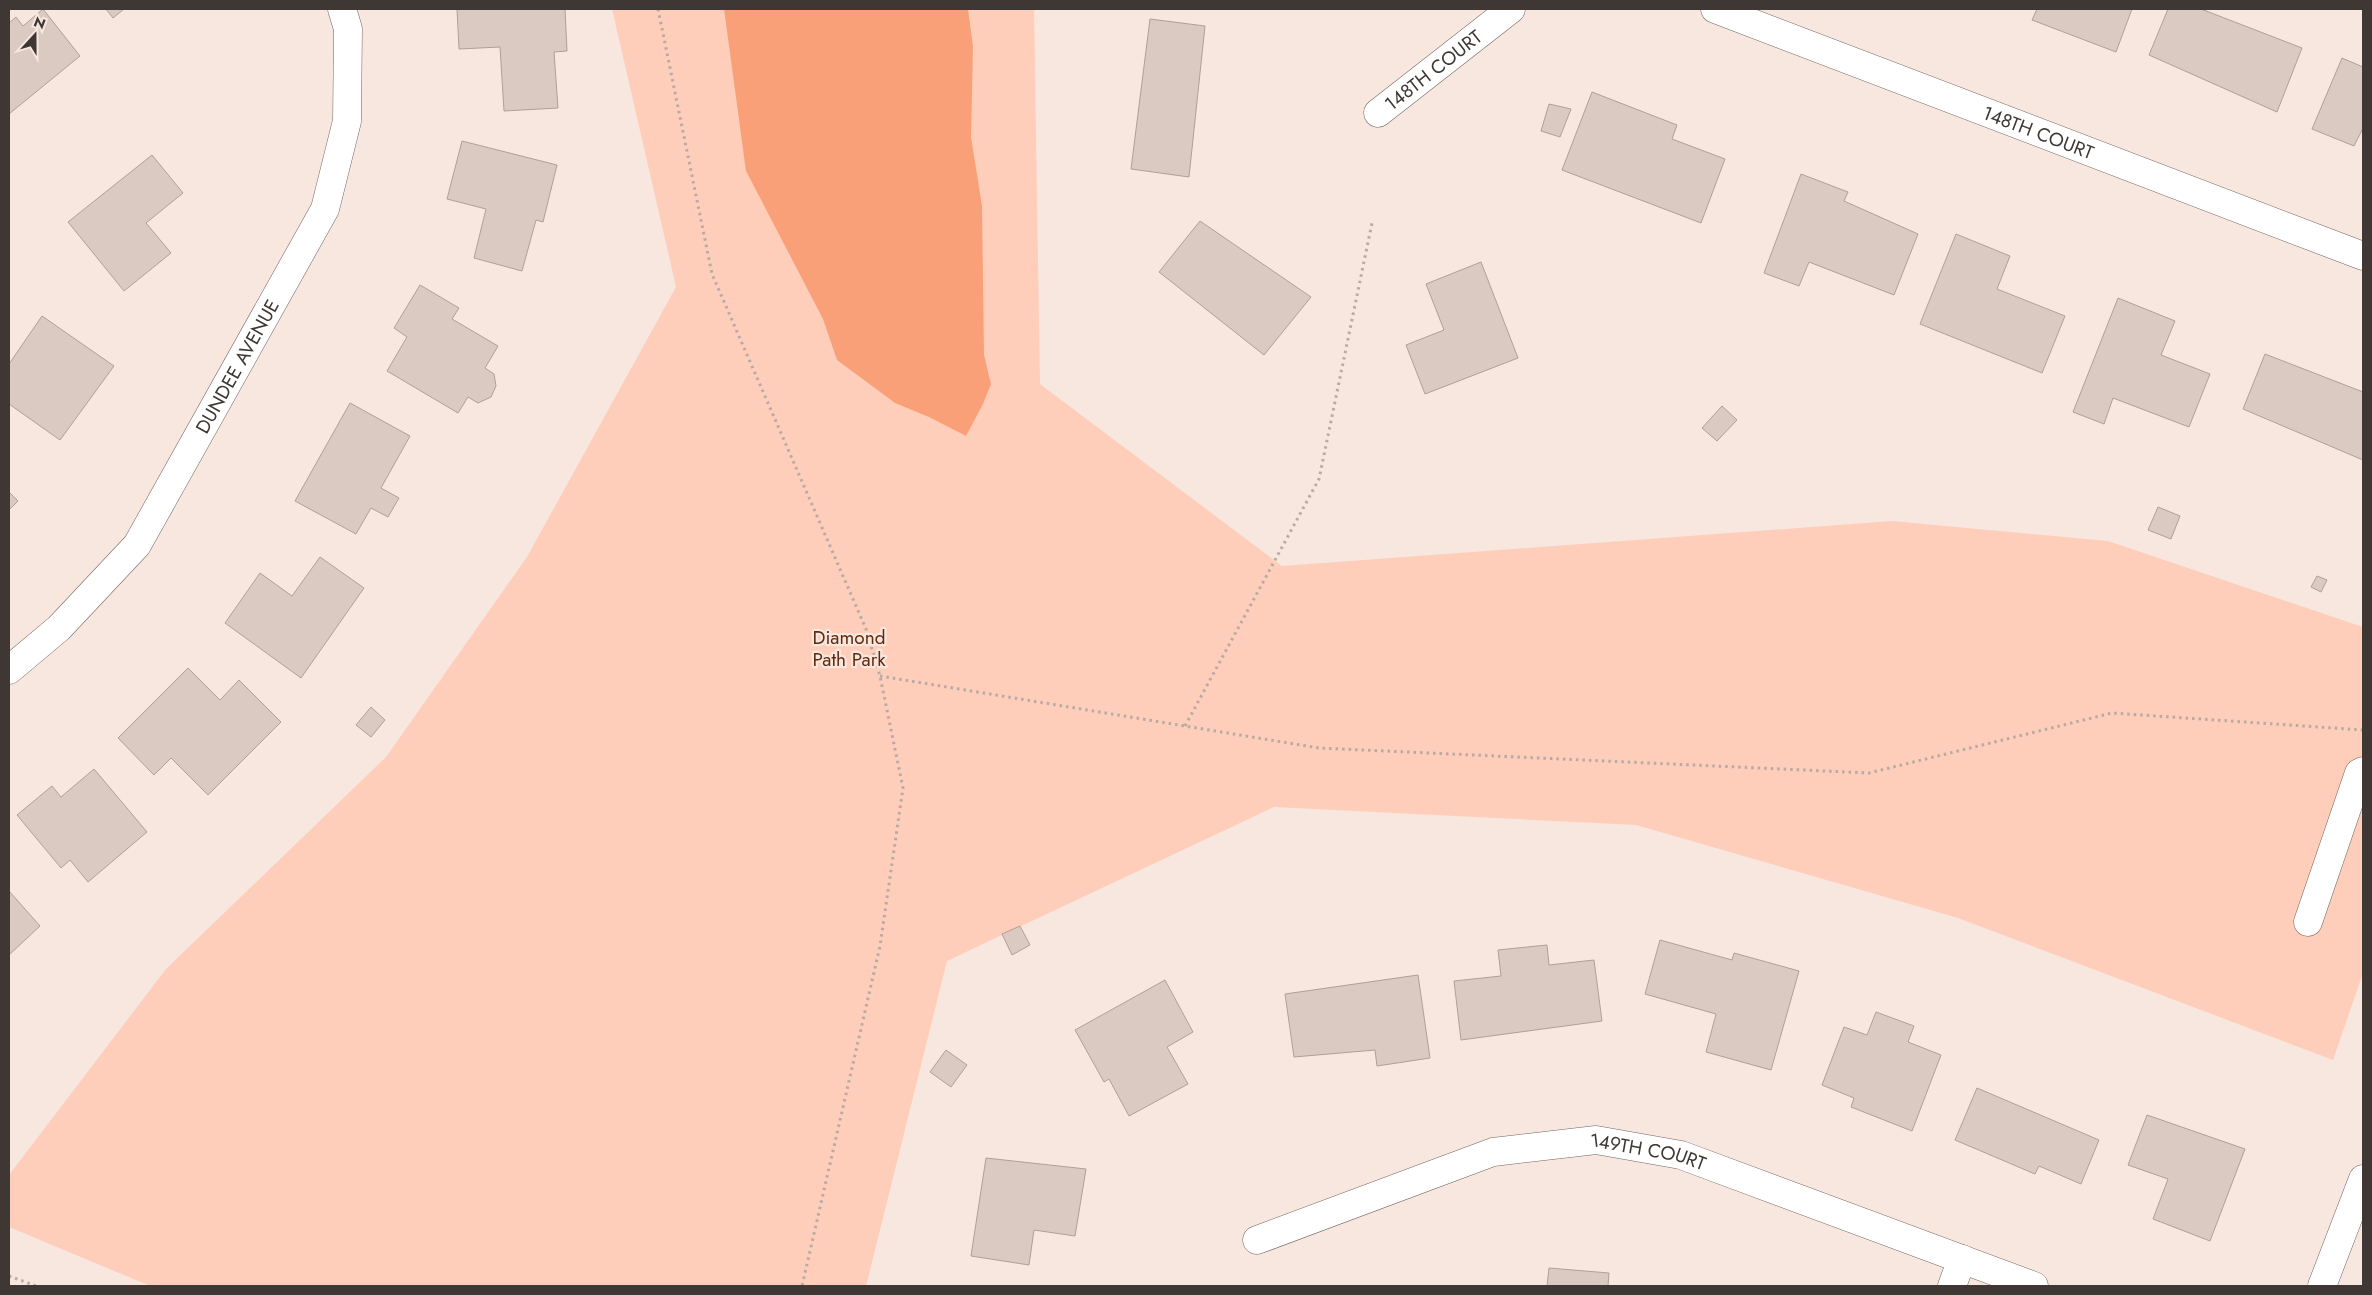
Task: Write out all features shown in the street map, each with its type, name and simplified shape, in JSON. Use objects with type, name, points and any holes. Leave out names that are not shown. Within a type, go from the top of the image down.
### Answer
[{"type":"street","name":"DUNDEE AVENUE","points":[[9,670],[59,628],[137,545],[326,209],[347,121],[348,28],[342,9]]},
{"type":"street","name":"148TH COURT","points":[[1378,113],[1511,9]]},
{"type":"street","name":"148TH COURT","points":[[1715,9],[2363,256]]},
{"type":"street","points":[[2308,922],[2359,773],[2363,771]]},
{"type":"street","name":"149TH COURT","points":[[1257,1240],[1494,1152],[1596,1140],[1682,1155],[2034,1286]]},
{"type":"street","points":[[2322,1286],[2363,1179]]},
{"type":"street","points":[[1952,1286],[1962,1259]]},
{"type":"path","points":[[658,9],[712,274],[866,629],[880,676],[903,788],[880,946],[802,1286]]},
{"type":"path","points":[[1185,726],[1319,479],[1372,223]]},
{"type":"path","points":[[880,676],[1320,748],[1870,773],[2112,713],[2363,730]]},
{"type":"path","points":[[9,1276],[36,1286]]},
{"type":"green space","name":"Diamond Path Park","points":[[612,9],[1034,9],[1040,384],[1282,566],[1892,521],[2108,541],[2363,627],[2363,973],[2333,1060],[1958,918],[1636,825],[1274,807],[947,961],[866,1286],[150,1286],[9,1227],[9,1175],[166,969],[386,757],[527,557],[676,287]]},
{"type":"shaded area","points":[[724,9],[968,9],[973,47],[971,137],[982,206],[984,355],[991,384],[966,436],[929,417],[895,403],[837,360],[823,319],[746,171]]},
{"type":"building","points":[[43,9],[80,56],[9,114],[9,23],[16,17],[23,26]]},
{"type":"building","points":[[106,9],[124,9],[113,18]]},
{"type":"building","points":[[457,9],[565,9],[567,51],[554,52],[558,108],[504,111],[500,47],[459,49]]},
{"type":"building","points":[[2037,9],[2132,9],[2116,52],[2032,20]]},
{"type":"building","points":[[2168,9],[2201,9],[2302,48],[2277,112],[2149,55]]},
{"type":"building","points":[[1150,19],[1205,26],[1189,177],[1131,169]]},
{"type":"building","points":[[2342,58],[2363,67],[2363,128],[2354,146],[2312,129]]},
{"type":"building","points":[[1592,92],[1677,125],[1672,139],[1725,159],[1701,223],[1562,170]]},
{"type":"building","points":[[1549,104],[1571,109],[1560,137],[1541,131]]},
{"type":"building","points":[[462,141],[557,165],[543,222],[536,220],[522,271],[474,258],[486,209],[447,199]]},
{"type":"building","points":[[152,155],[183,193],[146,223],[171,253],[124,291],[68,222]]},
{"type":"building","points":[[1801,174],[1848,192],[1844,201],[1918,234],[1894,295],[1809,262],[1799,286],[1764,273]]},
{"type":"building","points":[[1200,221],[1311,297],[1264,355],[1159,272]]},
{"type":"building","points":[[1956,234],[2010,256],[1997,289],[2065,316],[2042,373],[1920,324]]},
{"type":"building","points":[[1481,262],[1518,358],[1425,394],[1406,345],[1444,330],[1426,284]]},
{"type":"building","points":[[420,285],[459,308],[452,319],[498,346],[485,368],[494,374],[496,386],[491,397],[478,403],[468,397],[458,413],[387,371],[407,337],[394,328]]},
{"type":"building","points":[[2118,298],[2175,321],[2161,355],[2210,374],[2189,427],[2113,398],[2104,424],[2073,412]]},
{"type":"building","points":[[42,316],[114,366],[60,440],[9,404],[9,364]]},
{"type":"building","points":[[2265,354],[2363,392],[2363,460],[2243,409]]},
{"type":"building","points":[[350,403],[410,436],[381,488],[399,498],[388,517],[371,508],[356,534],[295,501]]},
{"type":"building","points":[[1722,406],[1737,420],[1717,441],[1702,428]]},
{"type":"building","points":[[9,492],[18,501],[9,510]]},
{"type":"building","points":[[2158,507],[2180,516],[2171,539],[2148,530]]},
{"type":"building","points":[[320,557],[364,588],[301,678],[225,623],[260,573],[292,596]]},
{"type":"building","points":[[2317,576],[2327,580],[2321,592],[2311,587]]},
{"type":"building","points":[[188,668],[220,700],[239,680],[281,722],[208,795],[171,758],[154,775],[118,738]]},
{"type":"building","points":[[371,707],[385,720],[371,737],[356,725]]},
{"type":"building","points":[[94,769],[147,832],[88,882],[70,860],[61,868],[17,815],[52,786],[61,797]]},
{"type":"building","points":[[9,891],[40,926],[9,955]]},
{"type":"building","points":[[1020,926],[1030,945],[1012,955],[1002,934]]},
{"type":"building","points":[[1660,940],[1732,960],[1734,953],[1799,971],[1771,1070],[1706,1052],[1716,1014],[1645,994]]},
{"type":"building","points":[[1547,945],[1549,965],[1594,960],[1602,1021],[1461,1040],[1454,981],[1501,976],[1498,950]]},
{"type":"building","points":[[1418,975],[1430,1058],[1377,1066],[1375,1050],[1294,1057],[1285,994]]},
{"type":"building","points":[[1165,980],[1193,1032],[1167,1047],[1188,1084],[1129,1116],[1109,1079],[1104,1082],[1075,1030]]},
{"type":"building","points":[[1876,1012],[1914,1026],[1908,1042],[1941,1055],[1912,1131],[1851,1107],[1854,1098],[1822,1085],[1844,1027],[1867,1035]]},
{"type":"building","points":[[946,1050],[967,1065],[951,1087],[930,1072]]},
{"type":"building","points":[[1977,1088],[2099,1140],[2081,1184],[2039,1166],[2035,1174],[1955,1140]]},
{"type":"building","points":[[2147,1115],[2245,1149],[2210,1241],[2153,1219],[2168,1179],[2128,1165]]},
{"type":"building","points":[[986,1158],[1086,1169],[1075,1236],[1034,1230],[1029,1265],[971,1256]]},
{"type":"building","points":[[1549,1268],[1609,1273],[1608,1286],[1547,1286]]}]
